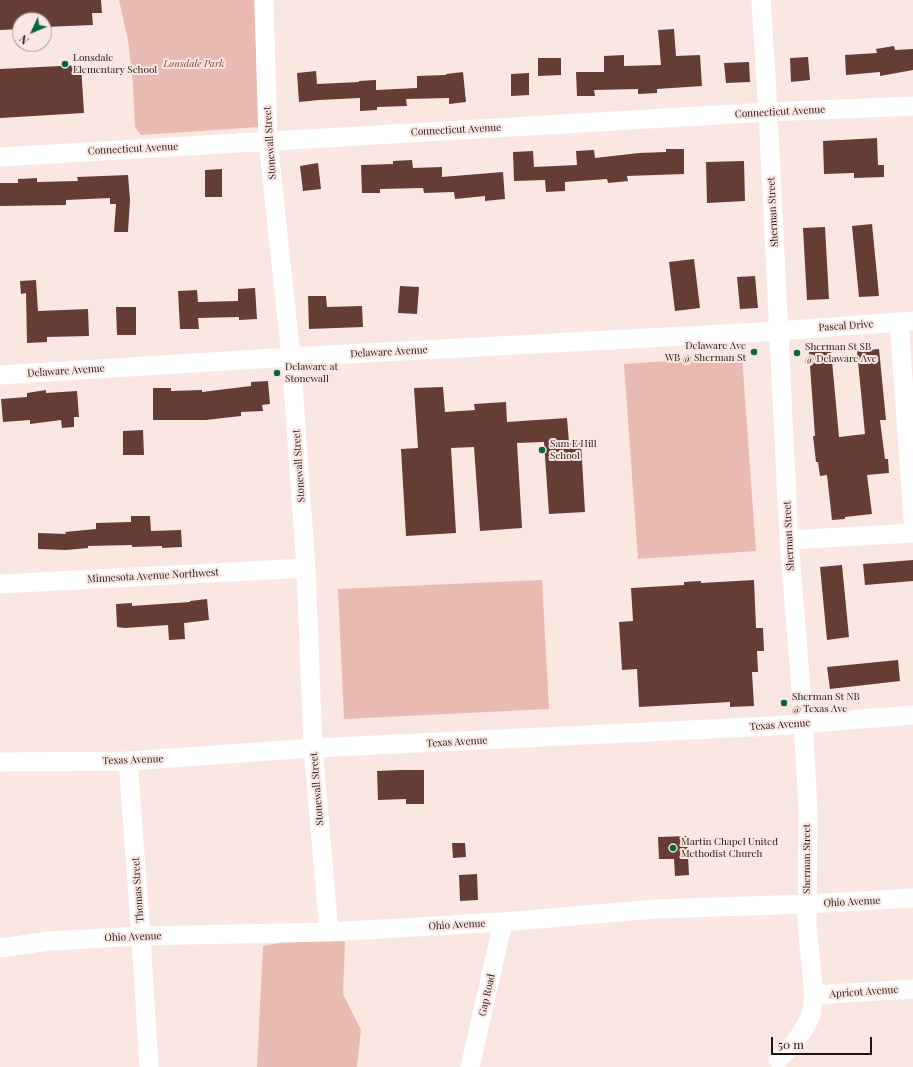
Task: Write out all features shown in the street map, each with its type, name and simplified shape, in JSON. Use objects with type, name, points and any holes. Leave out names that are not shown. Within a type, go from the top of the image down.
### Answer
[{"type":"street","name":"Stonewall Street","points":[[264,0],[268,141],[291,357],[306,568],[313,748],[329,932]]},
{"type":"street","name":"Sherman Street","points":[[761,0],[789,540],[808,810],[807,925],[814,996],[811,1016],[802,1032],[778,1059]]},
{"type":"street","name":"Connecticut Avenue","points":[[0,157],[768,112],[913,106]]},
{"type":"street","name":"Pascal Drive","points":[[779,331],[906,322]]},
{"type":"street","points":[[906,322],[913,519]]},
{"type":"street","name":"Delaware Avenue","points":[[0,375],[291,357],[779,331]]},
{"type":"street","points":[[789,540],[913,533]]},
{"type":"street","name":"Minnesota Avenue Northwest","points":[[0,584],[306,568]]},
{"type":"street","name":"Texas Avenue","points":[[0,762],[128,761],[313,748],[773,726],[913,715]]},
{"type":"street","name":"Thomas Street","points":[[128,761],[142,936],[149,1067]]},
{"type":"street","name":"Ohio Avenue","points":[[0,948],[49,941],[142,936],[329,932],[504,922],[655,908],[807,904],[913,898]]},
{"type":"street","name":"Gap Road","points":[[470,1067],[504,922]]},
{"type":"street","name":"Apricot Avenue","points":[[814,996],[913,989]]},
{"type":"green space","name":"Lonsdale Park","points":[[119,0],[254,0],[259,127],[141,135],[135,127],[133,84],[128,40]]},
{"type":"green space","points":[[742,356],[756,551],[638,559],[624,364]]},
{"type":"green space","points":[[542,580],[549,709],[344,719],[338,589]]},
{"type":"green space","points":[[329,938],[345,942],[343,994],[361,1030],[357,1067],[257,1067],[263,946],[289,941]]},
{"type":"building","points":[[0,0],[101,0],[102,13],[92,13],[93,25],[52,27],[52,12],[12,12],[12,29],[0,30]]},
{"type":"building","points":[[674,29],[676,56],[700,55],[702,86],[657,89],[657,93],[638,94],[638,89],[594,90],[595,96],[577,96],[576,72],[604,72],[604,56],[624,55],[624,66],[661,65],[658,30]]},
{"type":"building","points":[[894,46],[895,50],[913,49],[913,70],[880,76],[880,72],[846,75],[845,55],[877,53],[876,49]]},
{"type":"building","points":[[808,57],[810,80],[791,82],[790,58]]},
{"type":"building","points":[[538,58],[561,58],[561,75],[538,76]]},
{"type":"building","points":[[749,62],[750,82],[726,83],[724,63]]},
{"type":"building","points":[[81,65],[84,113],[0,118],[0,69]]},
{"type":"building","points":[[316,71],[317,84],[376,80],[376,90],[417,88],[417,76],[446,75],[463,72],[466,102],[449,104],[449,98],[406,99],[407,106],[377,107],[377,110],[360,111],[360,98],[299,102],[297,73]]},
{"type":"building","points":[[529,73],[529,95],[511,96],[511,74]]},
{"type":"building","points":[[877,138],[878,165],[884,165],[884,177],[854,178],[854,173],[824,174],[823,141]]},
{"type":"building","points":[[666,149],[684,149],[684,174],[627,176],[628,181],[608,183],[607,179],[565,182],[565,191],[546,192],[545,180],[514,181],[513,152],[533,151],[534,167],[577,165],[576,151],[594,150],[595,158],[639,153],[666,152]]},
{"type":"building","points":[[412,160],[413,168],[442,167],[442,177],[503,172],[505,199],[485,201],[485,196],[455,199],[454,192],[424,193],[423,188],[380,189],[380,193],[362,193],[361,165],[393,164],[393,161]]},
{"type":"building","points":[[744,161],[745,201],[707,203],[706,162]]},
{"type":"building","points":[[318,163],[321,189],[303,191],[300,166]]},
{"type":"building","points":[[222,169],[222,197],[205,197],[205,170]]},
{"type":"building","points":[[128,175],[130,200],[128,232],[114,232],[116,204],[110,204],[110,198],[66,200],[66,205],[0,206],[0,183],[18,183],[18,179],[37,178],[37,182],[78,181],[77,177]]},
{"type":"building","points":[[872,224],[879,296],[859,297],[852,226]]},
{"type":"building","points":[[825,227],[829,299],[807,300],[803,228]]},
{"type":"building","points":[[694,259],[700,308],[675,311],[669,262]]},
{"type":"building","points":[[755,276],[758,308],[740,309],[737,277]]},
{"type":"building","points":[[36,280],[38,311],[88,309],[89,336],[47,337],[47,342],[27,343],[26,293],[21,294],[20,281]]},
{"type":"building","points":[[400,286],[419,287],[417,314],[398,313]]},
{"type":"building","points":[[255,288],[257,319],[239,320],[239,317],[198,318],[199,329],[180,329],[178,291],[197,290],[198,302],[238,301],[238,289]]},
{"type":"building","points":[[308,296],[326,296],[327,307],[362,306],[363,327],[309,329]]},
{"type":"building","points":[[116,307],[136,307],[136,335],[117,335]]},
{"type":"building","points":[[879,349],[886,420],[880,420],[885,459],[888,459],[889,473],[867,475],[872,514],[832,520],[827,475],[820,476],[818,462],[816,462],[813,436],[815,436],[809,352],[831,350],[839,437],[865,434],[857,351]]},
{"type":"building","points":[[268,381],[270,404],[262,405],[263,411],[241,412],[241,416],[206,420],[153,420],[153,388],[171,388],[171,391],[202,390],[202,392],[251,386],[251,382]]},
{"type":"building","points":[[443,387],[445,412],[475,410],[474,404],[506,402],[507,422],[567,418],[569,443],[581,442],[585,512],[549,514],[544,442],[517,443],[522,528],[480,531],[474,447],[451,448],[456,533],[406,536],[401,449],[418,448],[414,388]]},
{"type":"building","points":[[46,390],[46,393],[77,391],[79,417],[74,417],[74,427],[62,428],[61,420],[30,424],[30,420],[3,422],[1,399],[27,397],[27,393]]},
{"type":"building","points":[[143,430],[144,455],[123,455],[123,431]]},
{"type":"building","points":[[131,516],[150,516],[151,531],[181,530],[182,547],[132,547],[132,545],[88,546],[88,548],[66,550],[38,549],[38,533],[66,534],[65,532],[96,529],[96,523],[131,522]]},
{"type":"building","points":[[913,560],[913,581],[865,585],[863,564]]},
{"type":"building","points":[[842,565],[849,637],[827,640],[820,567]]},
{"type":"building","points":[[754,580],[756,628],[763,628],[764,651],[757,651],[758,672],[752,672],[754,706],[730,707],[730,702],[639,707],[637,669],[622,670],[619,622],[633,621],[631,588],[684,585],[684,582],[701,581],[701,583]]},
{"type":"building","points":[[207,599],[209,620],[184,623],[185,639],[169,640],[168,625],[125,628],[117,627],[116,604],[132,603],[132,606],[190,602]]},
{"type":"building","points":[[898,660],[900,681],[830,689],[827,667]]},
{"type":"building","points":[[424,770],[424,804],[406,804],[406,799],[378,800],[377,771]]},
{"type":"building","name":"Martin Chapel United Methodist Church","points":[[687,836],[689,875],[675,876],[674,859],[659,859],[658,837]]},
{"type":"building","points":[[452,843],[465,843],[466,857],[453,858]]},
{"type":"building","points":[[477,874],[478,900],[460,901],[459,875]]},
{"type":"place","name":"Lonsdale Elementary School","points":[[65,64]]},
{"type":"place","name":"Delaware Ave WB @ Sherman St","points":[[754,352]]},
{"type":"place","name":"Sherman St SB @ Delaware Ave","points":[[797,353]]},
{"type":"place","name":"Delaware at Stonewall","points":[[277,373]]},
{"type":"place","name":"Sam E Hill School","points":[[542,450]]},
{"type":"place","name":"Sherman St NB @ Texas Ave","points":[[784,703]]},
{"type":"place","name":"Martin Chapel United Methodist Church","points":[[673,848]]}]
